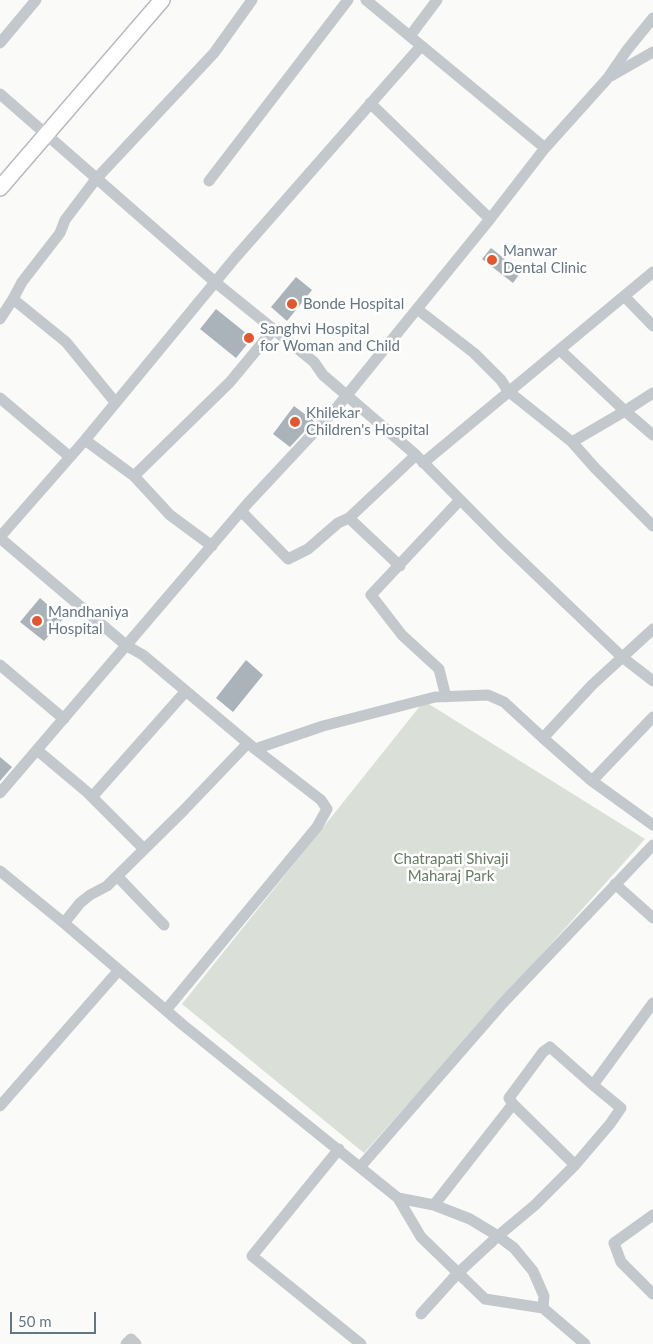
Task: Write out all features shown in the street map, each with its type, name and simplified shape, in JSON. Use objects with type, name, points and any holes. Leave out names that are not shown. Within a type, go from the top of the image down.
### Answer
[{"type":"main road","points":[[0,188],[162,0]]},
{"type":"street","points":[[0,43],[36,0]]},
{"type":"street","points":[[0,319],[22,282],[60,233],[65,220],[96,179],[214,53],[252,0]]},
{"type":"street","points":[[209,181],[348,0]]},
{"type":"street","points":[[366,0],[545,148]]},
{"type":"street","points":[[410,36],[438,0]]},
{"type":"street","points":[[0,793],[241,512],[346,396],[490,219],[545,148],[608,79],[627,50],[653,18]]},
{"type":"street","points":[[166,1010],[317,827],[327,808],[321,800],[252,746],[143,655],[127,646],[0,538],[85,440],[215,282],[370,103],[422,46]]},
{"type":"street","points":[[608,79],[653,52]]},
{"type":"street","points":[[0,94],[215,282],[314,362],[323,375],[419,459],[622,657],[653,681]]},
{"type":"street","points":[[370,103],[490,219]]},
{"type":"street","points":[[241,512],[288,559],[308,549],[338,524],[349,518],[419,459],[508,392],[653,272]]},
{"type":"street","points":[[624,296],[653,326]]},
{"type":"street","points":[[12,299],[66,342],[115,402]]},
{"type":"street","points":[[417,309],[474,353],[501,380],[508,392],[572,442],[653,526]]},
{"type":"street","points":[[134,476],[230,382],[274,329]]},
{"type":"street","points":[[560,350],[653,436]]},
{"type":"street","points":[[572,442],[653,392]]},
{"type":"street","points":[[0,398],[70,457]]},
{"type":"street","points":[[85,440],[134,476],[170,516],[212,546]]},
{"type":"street","points":[[446,696],[439,669],[402,635],[371,595],[400,566],[459,500]]},
{"type":"street","points":[[349,518],[400,566]]},
{"type":"street","points":[[543,738],[592,685],[653,629]]},
{"type":"street","points":[[0,665],[64,719]]},
{"type":"street","points":[[92,797],[186,690]]},
{"type":"street","points":[[64,922],[85,899],[107,886],[252,746],[390,707],[435,697],[488,695],[504,702],[592,781],[652,822]]},
{"type":"street","points":[[592,781],[653,717]]},
{"type":"street","points":[[37,750],[92,797],[144,849]]},
{"type":"street","points":[[361,1166],[502,1003],[653,845]]},
{"type":"street","points":[[0,870],[64,922],[166,1010],[361,1166],[398,1198],[421,1238],[485,1300],[543,1308],[585,1344]]},
{"type":"street","points":[[117,876],[164,925]]},
{"type":"street","points":[[615,884],[653,918]]},
{"type":"street","points":[[0,1106],[119,970]]},
{"type":"street","points":[[593,1085],[652,1006]]},
{"type":"street","points":[[420,1314],[457,1274],[535,1205],[574,1165],[610,1124],[621,1108],[550,1047],[543,1052],[509,1098],[574,1165]]},
{"type":"street","points":[[434,1205],[513,1104]]},
{"type":"street","points":[[339,1149],[252,1256],[361,1344]]},
{"type":"street","points":[[398,1198],[434,1205],[470,1219],[514,1248],[533,1271],[544,1296],[543,1308]]},
{"type":"street","points":[[653,1215],[614,1243],[621,1262],[653,1294]]},
{"type":"street","points":[[126,1344],[131,1338],[136,1344]]},
{"type":"green space","name":"Chatrapati Shivaji Maharaj Park","points":[[424,701],[645,839],[364,1153],[182,1004]]},
{"type":"building","points":[[491,248],[521,272],[513,283],[482,259]]},
{"type":"building","points":[[296,277],[312,290],[287,321],[271,307]]},
{"type":"building","points":[[216,309],[252,338],[236,358],[200,329]]},
{"type":"building","points":[[294,406],[314,421],[290,447],[273,434]]},
{"type":"building","points":[[40,598],[55,611],[59,606],[68,613],[44,641],[20,622]]},
{"type":"building","points":[[246,660],[263,675],[233,712],[216,698]]},
{"type":"building","points":[[0,757],[12,767],[0,781]]},
{"type":"place","name":"Manwar Dental Clinic","points":[[492,260]]},
{"type":"place","name":"Bonde Hospital","points":[[292,304]]},
{"type":"place","name":"Sanghvi Hospital for Woman and Child","points":[[249,338]]},
{"type":"place","name":"Khilekar Children's Hospital","points":[[295,422]]},
{"type":"place","name":"Mandhaniya Hospital","points":[[37,621]]}]
